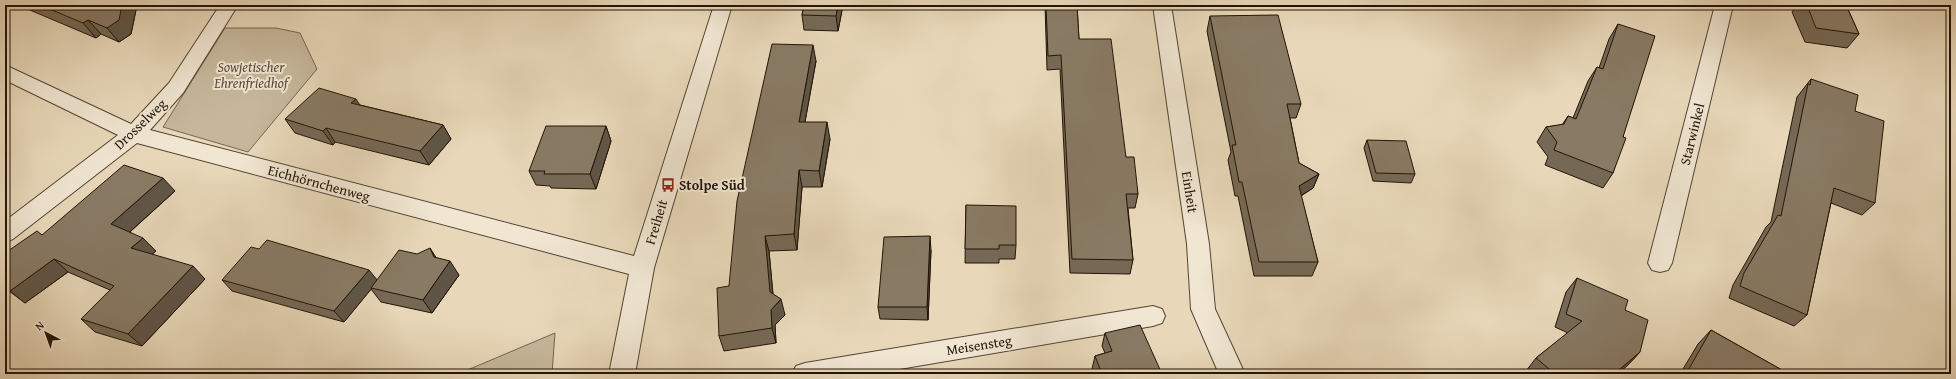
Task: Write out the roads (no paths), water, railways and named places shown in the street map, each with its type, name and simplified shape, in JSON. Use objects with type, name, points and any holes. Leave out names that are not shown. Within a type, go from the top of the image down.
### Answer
[{"type":"street","name":"Drosselweg","points":[[5,233],[134,134],[176,88],[230,5]]},
{"type":"street","name":"Freiheit","points":[[622,374],[642,268],[723,5]]},
{"type":"street","name":"Einheit","points":[[1162,5],[1198,244],[1203,309],[1232,374]]},
{"type":"street","name":"Starwinkel","points":[[1660,263],[1724,5]]},
{"type":"street","name":"Eichhörnchenweg","points":[[5,72],[134,134],[642,268]]},
{"type":"street","name":"Meisensteg","points":[[805,374],[1154,316]]},
{"type":"place","name":"Stolpe Süd","points":[[668,185]]},
{"type":"park label","name":"Sowjetischer Ehrenfriedhof","points":[[251,76]]}]
